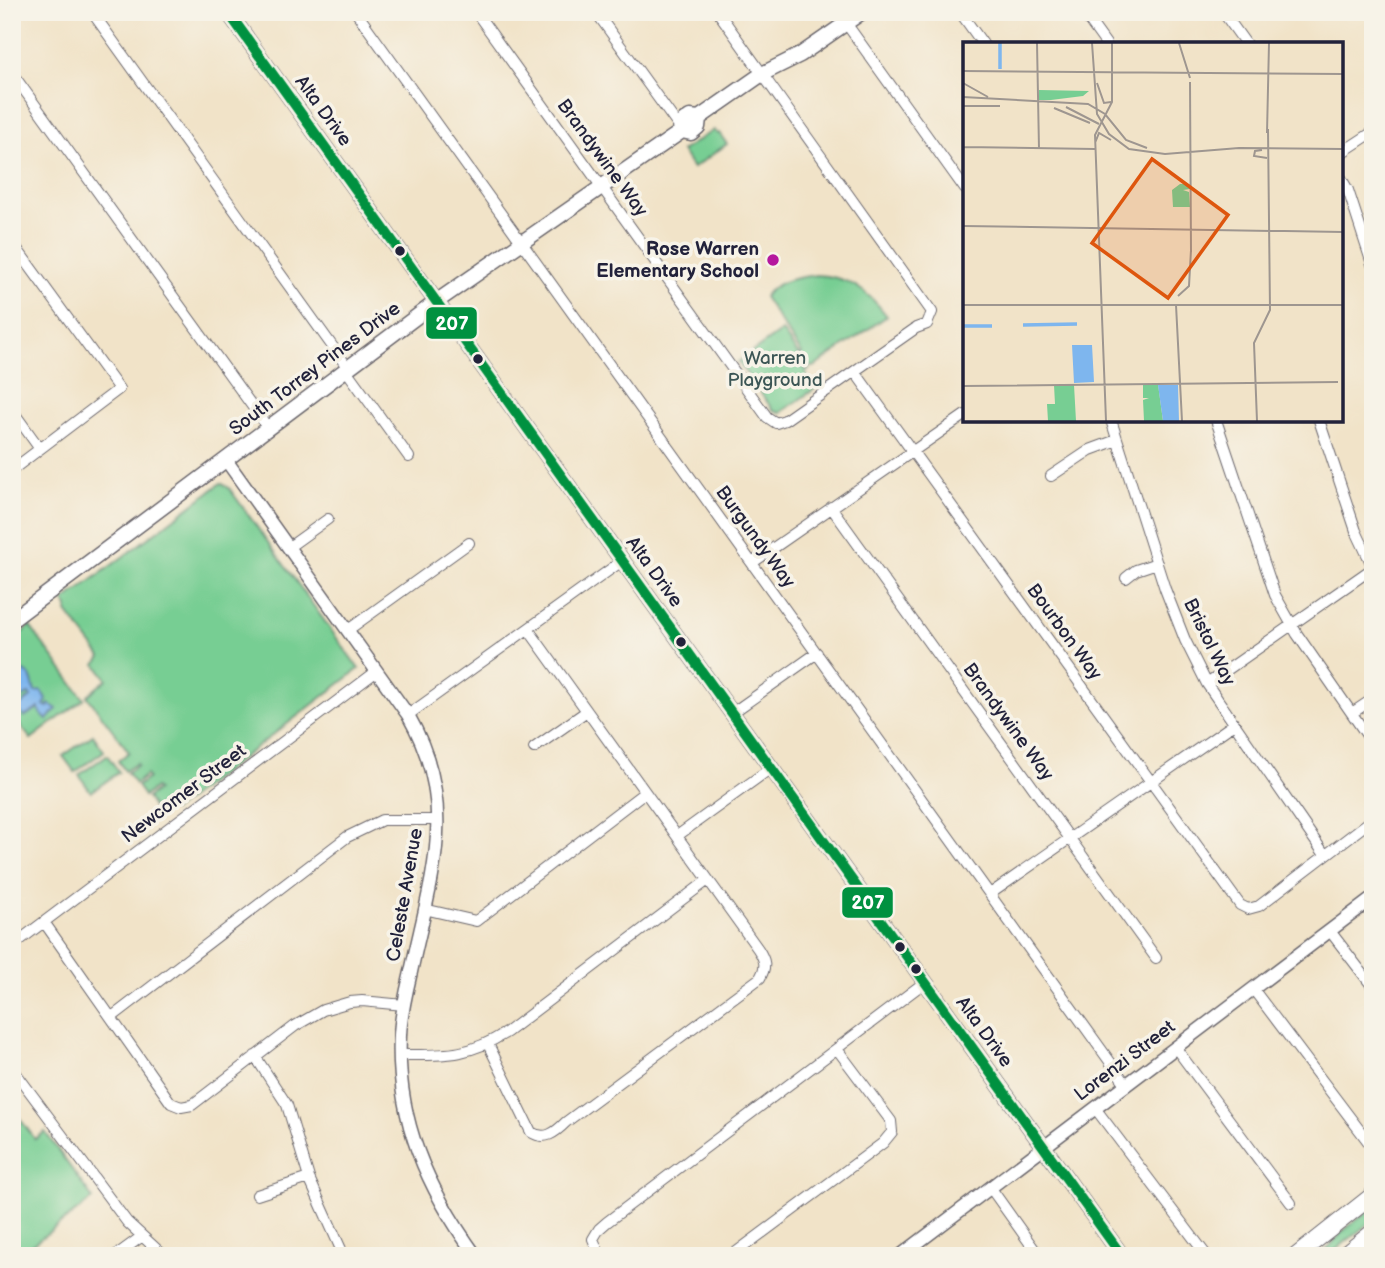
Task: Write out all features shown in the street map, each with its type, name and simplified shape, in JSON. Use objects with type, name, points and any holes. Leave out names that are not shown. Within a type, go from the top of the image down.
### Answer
[{"type":"main road","name":"Alta Drive","points":[[228,12],[1122,1256]]},
{"type":"main road","name":"South Torrey Pines Drive","points":[[12,620],[436,302],[682,131],[683,122],[690,117],[699,118],[762,74],[800,55],[842,18],[862,12]]},
{"type":"main road","points":[[1296,1256],[1373,1195]]},
{"type":"main road","points":[[1343,1256],[1373,1232]]},
{"type":"street","points":[[92,12],[409,457]]},
{"type":"street","name":"Burgundy Way","points":[[356,12],[1126,1084]]},
{"type":"street","name":"Brandywine Way","points":[[476,12],[767,417],[776,422],[785,420],[855,372]]},
{"type":"street","points":[[596,12],[682,131]]},
{"type":"street","points":[[718,12],[931,308],[932,315],[927,324],[916,328],[855,372]]},
{"type":"street","points":[[960,12],[982,42]]},
{"type":"street","points":[[1083,12],[1105,42]]},
{"type":"street","points":[[1223,12],[1244,42]]},
{"type":"street","points":[[842,18],[963,186]]},
{"type":"street","points":[[12,73],[268,428]]},
{"type":"street","points":[[1343,152],[1373,132]]},
{"type":"street","points":[[1343,181],[1373,267]]},
{"type":"street","points":[[12,242],[119,389],[12,470]]},
{"type":"street","name":"Bourbon Way","points":[[855,372],[1236,901],[1248,909],[1265,901],[1325,855]]},
{"type":"street","points":[[12,410],[40,449]]},
{"type":"street","points":[[752,562],[963,416]]},
{"type":"street","name":"Bristol Way","points":[[1112,422],[1175,619],[1208,684],[1325,855]]},
{"type":"street","points":[[1217,422],[1275,595],[1291,625],[1373,744]]},
{"type":"street","points":[[1208,684],[1373,568],[1356,531],[1320,422]]},
{"type":"street","points":[[1051,476],[1090,450],[1117,440]]},
{"type":"street","name":"Celeste Avenue","points":[[226,460],[408,715],[419,734],[433,770],[438,820],[435,858],[404,1005],[401,1055],[405,1105],[421,1163],[441,1205],[476,1256]]},
{"type":"street","name":"Brandywine Way","points":[[831,507],[1156,958]]},
{"type":"street","points":[[289,547],[328,519]]},
{"type":"street","points":[[348,630],[470,543]]},
{"type":"street","points":[[408,715],[622,561]]},
{"type":"street","points":[[1126,578],[1136,570],[1157,563]]},
{"type":"street","points":[[488,1044],[531,1132],[539,1136],[555,1133],[566,1122],[760,978],[765,968],[765,959],[528,629]]},
{"type":"street","points":[[732,713],[817,653]]},
{"type":"street","name":"Newcomer Street","points":[[12,946],[377,671]]},
{"type":"street","points":[[1352,713],[1373,699]]},
{"type":"street","points":[[534,748],[587,711]]},
{"type":"street","points":[[990,894],[1234,724]]},
{"type":"street","points":[[677,836],[771,768]]},
{"type":"street","points":[[424,909],[476,921],[645,792]]},
{"type":"street","points":[[1325,855],[1373,819]]},
{"type":"street","points":[[112,1017],[347,837],[382,820],[438,820]]},
{"type":"street","points":[[401,1055],[463,1052],[488,1044],[708,880]]},
{"type":"street","name":"Lorenzi Street","points":[[900,1256],[1373,898]]},
{"type":"street","points":[[44,922],[171,1103],[181,1107],[192,1105],[295,1026],[323,1010],[362,1001],[404,1005]]},
{"type":"street","points":[[1329,931],[1371,979]]},
{"type":"street","points":[[600,1256],[593,1240],[598,1229],[925,982]]},
{"type":"street","points":[[1253,989],[1370,1144]]},
{"type":"street","points":[[1175,1047],[1291,1203]]},
{"type":"street","points":[[731,1256],[883,1143],[892,1132],[891,1121],[837,1049]]},
{"type":"street","points":[[255,1056],[287,1105],[309,1178],[344,1256]]},
{"type":"street","points":[[12,1068],[105,1194],[141,1237],[164,1256]]},
{"type":"street","points":[[1095,1108],[1207,1256]]},
{"type":"street","points":[[257,1195],[309,1178]]},
{"type":"street","points":[[990,1187],[1039,1256]]},
{"type":"street","points":[[115,1256],[141,1237]]},
{"type":"green space","points":[[714,130],[727,144],[693,168],[681,151]]},
{"type":"green space","points":[[816,275],[838,278],[856,286],[887,316],[814,367],[806,366],[800,356],[802,354],[764,297],[780,284]]},
{"type":"green space","name":"Warren Playground","points":[[782,331],[805,369],[809,370],[805,373],[816,388],[780,413],[773,410],[738,362]]},
{"type":"green space","points":[[221,483],[229,488],[359,669],[173,811],[165,801],[154,809],[147,798],[157,790],[155,788],[144,796],[137,786],[148,778],[146,775],[135,784],[127,773],[138,765],[137,763],[125,771],[118,761],[129,752],[87,696],[107,679],[96,664],[101,657],[67,612],[68,607],[64,601]]},
{"type":"green space","points":[[29,625],[84,699],[31,739],[12,715],[12,639]]},
{"type":"green space","points":[[93,735],[104,751],[75,772],[63,756]]},
{"type":"green space","points":[[107,755],[119,772],[91,792],[79,775]]},
{"type":"green space","points":[[12,1108],[35,1139],[45,1132],[93,1199],[17,1256],[12,1256]]},
{"type":"green space","points":[[1373,1207],[1373,1220],[1328,1256],[1321,1256],[1343,1231]]},
{"type":"water","points":[[12,671],[28,674],[35,692],[41,691],[47,700],[44,705],[48,707],[49,704],[57,709],[47,720],[39,708],[24,717],[17,708],[31,697],[29,694],[20,698],[12,696]]},
{"type":"transit line","name":"207","points":[[228,12],[1122,1256]]},
{"type":"place","name":"Rose Warren Elementary School","points":[[773,260]]}]
